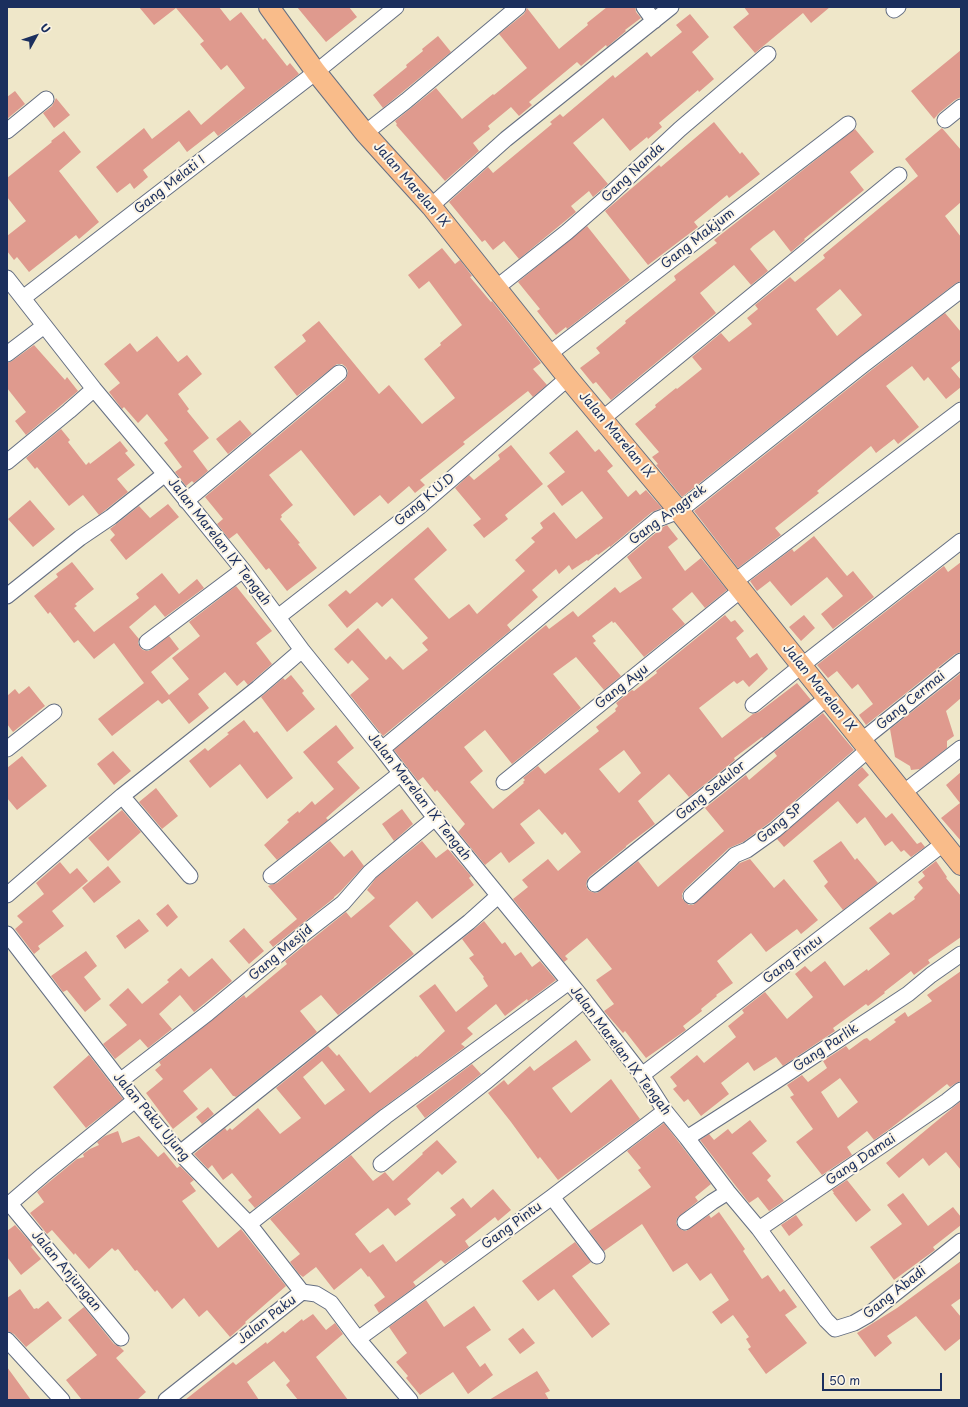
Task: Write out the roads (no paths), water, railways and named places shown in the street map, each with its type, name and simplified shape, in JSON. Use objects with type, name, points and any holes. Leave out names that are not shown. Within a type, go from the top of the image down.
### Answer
[{"type":"main road","name":"Jalan Marelan IX","points":[[269,7],[316,72],[365,133],[431,206],[568,378],[679,511],[961,865]]},
{"type":"street","name":"Gang Melati I","points":[[23,298],[316,72],[396,7]]},
{"type":"street","points":[[365,133],[406,101],[518,7]]},
{"type":"street","points":[[644,7],[654,21]]},
{"type":"street","points":[[431,206],[506,139],[671,7]]},
{"type":"street","name":"Gang Nanda","points":[[496,288],[606,198],[680,129],[768,54]]},
{"type":"street","points":[[7,131],[46,99]]},
{"type":"street","points":[[945,120],[961,107]]},
{"type":"street","name":"Gang Makjum","points":[[549,354],[848,124]]},
{"type":"street","points":[[602,419],[899,175]]},
{"type":"street","name":"Jalan Marelan IX Tengah","points":[[7,278],[94,388],[166,474],[186,501],[243,570],[302,650],[382,749],[435,818],[584,1000],[642,1075],[665,1111],[759,1229],[826,1320]]},
{"type":"street","name":"Gang Anggrek","points":[[382,749],[658,519],[679,511],[863,365],[961,290]]},
{"type":"street","points":[[7,354],[44,326]]},
{"type":"street","points":[[186,501],[339,373]]},
{"type":"street","name":"Gang K.U.D","points":[[278,617],[419,507],[568,378]]},
{"type":"street","points":[[7,462],[69,411],[94,388]]},
{"type":"street","name":"Gang Ayu","points":[[504,782],[738,586],[961,410]]},
{"type":"street","points":[[7,596],[80,538],[111,517],[166,474]]},
{"type":"street","points":[[753,705],[961,541]]},
{"type":"street","points":[[147,642],[243,570]]},
{"type":"street","points":[[7,895],[122,796],[258,688],[302,650]]},
{"type":"street","name":"Gang Cermai","points":[[865,745],[961,661]]},
{"type":"street","name":"Gang Sedulor","points":[[595,884],[827,698]]},
{"type":"street","points":[[7,749],[54,712]]},
{"type":"street","name":"Gang SP","points":[[691,896],[735,855],[747,850],[775,830],[865,745]]},
{"type":"street","points":[[903,793],[961,748]]},
{"type":"street","points":[[271,876],[401,773]]},
{"type":"street","points":[[122,796],[190,876]]},
{"type":"street","name":"Gang Mesjid","points":[[120,1081],[208,1013],[343,903],[370,872],[435,818]]},
{"type":"street","name":"Gang Pintu","points":[[642,1075],[943,844]]},
{"type":"street","points":[[180,1153],[469,922],[498,896]]},
{"type":"street","name":"Jalan Paku Ujung","points":[[7,934],[135,1100],[159,1136],[180,1153],[249,1224],[302,1292]]},
{"type":"street","name":"Gang Parlik","points":[[687,1138],[908,994],[931,975],[961,954]]},
{"type":"street","points":[[249,1224],[386,1116],[569,982]]},
{"type":"street","points":[[381,1164],[488,1080],[584,1000]]},
{"type":"street","name":"Gang Damai","points":[[759,1229],[947,1102],[961,1090]]},
{"type":"street","points":[[9,1205],[47,1180],[135,1100]]},
{"type":"street","name":"Gang Pintu","points":[[358,1339],[552,1197],[665,1111]]},
{"type":"street","points":[[685,1222],[728,1192]]},
{"type":"street","points":[[552,1197],[597,1256]]},
{"type":"street","name":"Jalan Anjungan","points":[[9,1205],[121,1338]]},
{"type":"street","name":"Gang Abadi","points":[[826,1320],[835,1329],[854,1323],[868,1316],[961,1241]]},
{"type":"street","name":"Jalan Paku","points":[[166,1400],[302,1292],[316,1294],[331,1303],[358,1339],[410,1400]]},
{"type":"street","points":[[7,1340],[62,1400]]}]
